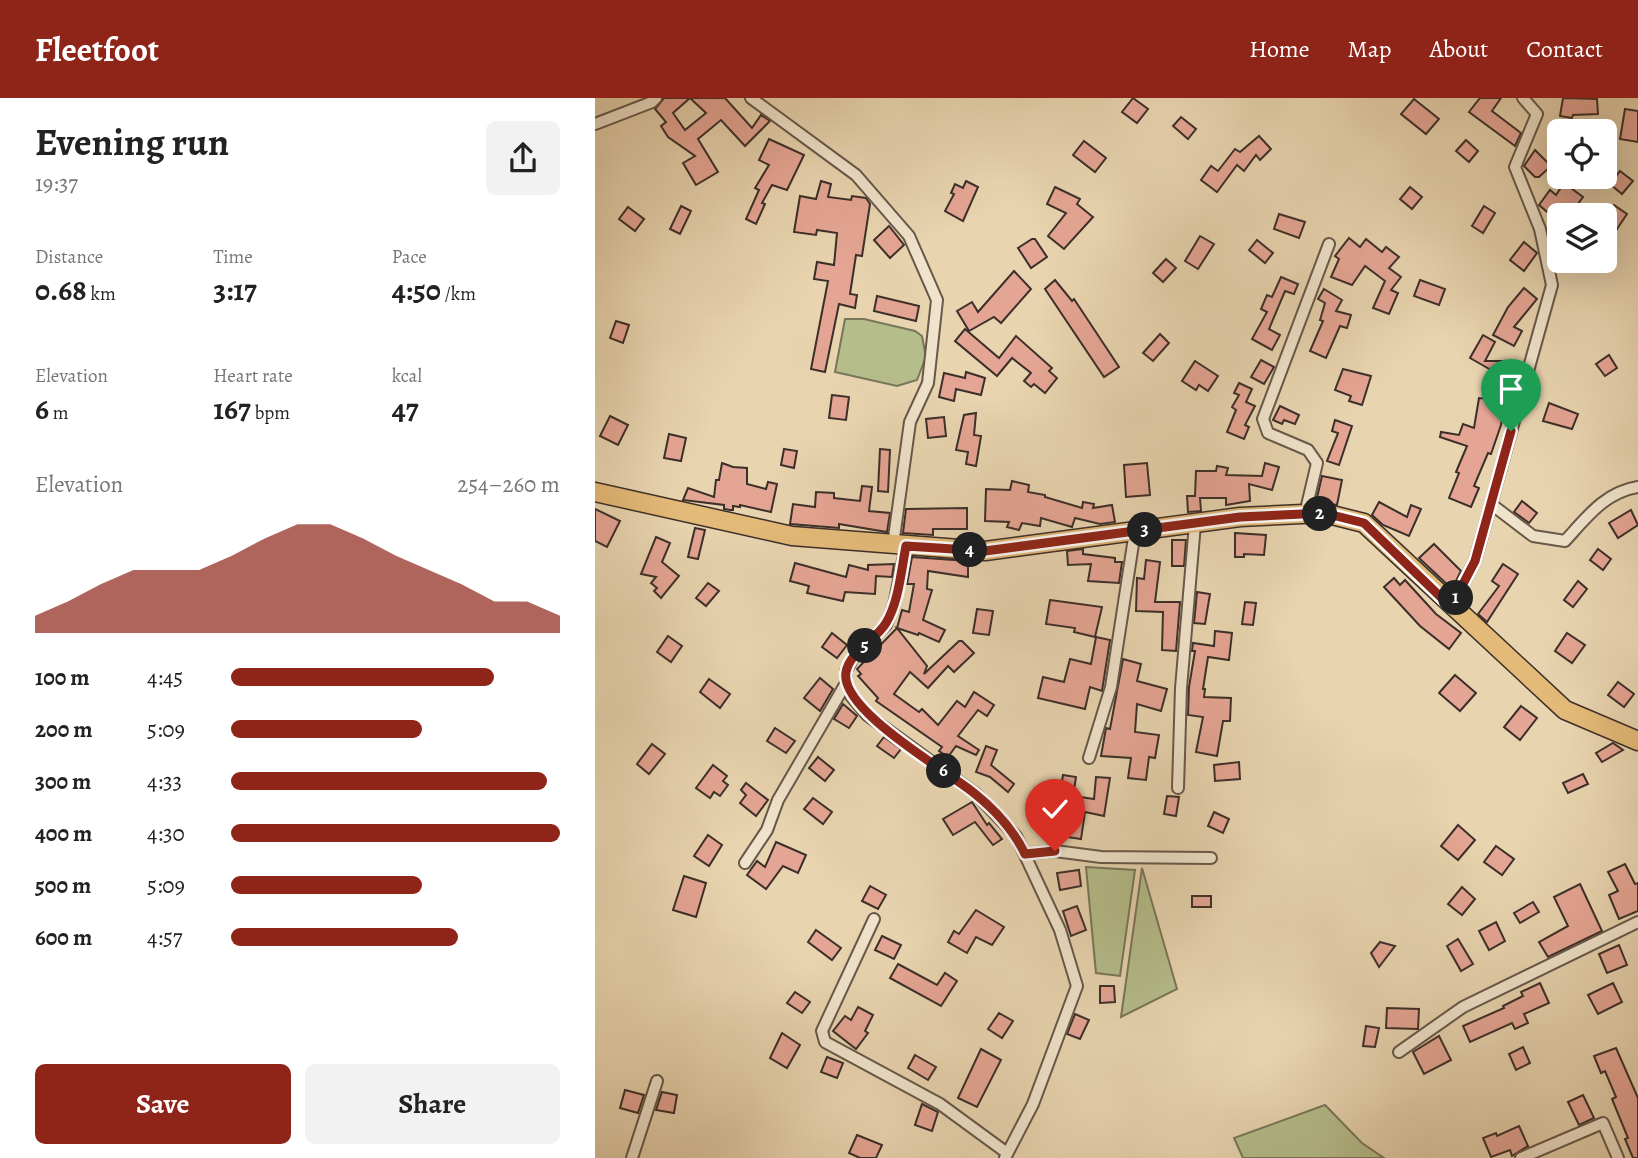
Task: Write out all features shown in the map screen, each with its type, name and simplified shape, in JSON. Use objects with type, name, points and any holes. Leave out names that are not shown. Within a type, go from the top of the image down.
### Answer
[{"type":"main road","points":[[595,492],[792,536],[985,551],[1240,517],[1324,513],[1364,523],[1451,607],[1565,710],[1638,741]]},
{"type":"street","points":[[595,124],[652,102],[656,98]]},
{"type":"street","points":[[751,98],[856,175],[909,236],[937,300],[928,383],[910,422],[894,605],[886,625],[853,658],[846,671],[846,683],[851,696],[867,715],[976,794],[1016,836],[1060,930],[1077,986],[1033,1104],[1006,1155],[940,1104],[825,1042],[822,1031],[874,919]]},
{"type":"street","points":[[1451,607],[1475,561],[1552,285],[1540,229],[1515,167],[1537,114],[1523,98]]},
{"type":"street","points":[[1305,514],[1317,463],[1308,450],[1268,433],[1263,419],[1329,244]]},
{"type":"street","points":[[1491,504],[1533,536],[1565,541],[1597,505],[1626,489],[1638,487]]},
{"type":"street","points":[[1178,788],[1181,688],[1195,524]]},
{"type":"street","points":[[1089,758],[1111,687],[1135,531]]},
{"type":"street","points":[[745,863],[767,830],[778,800],[846,683]]},
{"type":"street","points":[[1025,854],[1055,851],[1101,857],[1211,858]]},
{"type":"street","points":[[1399,1052],[1463,1007],[1638,922]]},
{"type":"street","points":[[632,1158],[657,1081]]},
{"type":"street","points":[[1521,1158],[1603,1123],[1618,1158]]},
{"type":"green space","points":[[845,319],[864,319],[915,331],[922,336],[926,357],[917,380],[897,386],[835,372]]},
{"type":"green space","points":[[1086,867],[1135,870],[1120,976],[1096,973]]},
{"type":"green space","points":[[1142,868],[1177,989],[1121,1017]]},
{"type":"green space","points":[[1325,1105],[1362,1143],[1384,1158],[1243,1158],[1234,1138]]},
{"type":"building","points":[[664,98],[690,98],[725,98],[752,128],[761,115],[770,121],[745,146],[721,120],[698,139],[718,172],[696,185],[683,163],[695,156],[668,137],[661,126],[666,122],[655,109]],"holes":[[[690,98],[706,113],[685,130],[673,113]]]},
{"type":"building","points":[[1133,98],[1148,109],[1137,123],[1122,112]]},
{"type":"building","points":[[1480,98],[1501,98],[1492,111],[1521,133],[1515,146],[1469,112]]},
{"type":"building","points":[[1563,98],[1597,99],[1598,114],[1573,115],[1572,118],[1560,116]]},
{"type":"building","points":[[1414,99],[1439,119],[1426,134],[1401,114]]},
{"type":"building","points":[[1625,109],[1638,111],[1638,142],[1620,139]]},
{"type":"building","points":[[1181,117],[1196,129],[1188,139],[1173,126]]},
{"type":"building","points":[[1259,136],[1271,149],[1260,160],[1256,155],[1244,171],[1237,165],[1217,192],[1201,180],[1211,166],[1218,171],[1235,149],[1240,152]]},
{"type":"building","points":[[769,139],[804,155],[787,190],[772,185],[762,203],[765,204],[756,224],[746,219],[759,190],[755,188],[769,165],[759,160]]},
{"type":"building","points":[[1466,140],[1478,151],[1469,162],[1456,151]]},
{"type":"building","points":[[1084,141],[1106,158],[1095,172],[1073,155]]},
{"type":"building","points":[[1535,150],[1547,162],[1547,170],[1539,177],[1535,177],[1524,166]]},
{"type":"building","points":[[1620,171],[1633,181],[1622,194],[1616,189]]},
{"type":"building","points":[[821,181],[831,184],[828,197],[851,200],[852,196],[866,198],[870,204],[862,256],[856,255],[850,294],[857,295],[855,308],[839,304],[825,372],[811,369],[828,281],[814,279],[817,262],[834,265],[837,233],[817,230],[816,235],[794,232],[800,196],[816,199]]},
{"type":"building","points":[[966,181],[978,187],[963,221],[945,211],[954,194],[951,193],[955,184],[963,188]]},
{"type":"building","points":[[1055,187],[1080,199],[1077,204],[1093,217],[1064,249],[1048,236],[1066,213],[1047,204]]},
{"type":"building","points":[[1410,187],[1422,197],[1412,209],[1400,199]]},
{"type":"building","points":[[1560,189],[1572,189],[1583,197],[1579,203],[1547,203],[1547,212],[1539,205],[1550,190],[1556,195]]},
{"type":"building","points":[[681,206],[691,211],[680,234],[670,229]]},
{"type":"building","points":[[1484,206],[1495,213],[1483,233],[1472,226]]},
{"type":"building","points":[[628,207],[644,219],[635,231],[619,219]]},
{"type":"building","points":[[1617,207],[1627,214],[1617,229]]},
{"type":"building","points":[[1279,214],[1305,222],[1299,238],[1274,229]]},
{"type":"building","points":[[889,226],[904,245],[890,258],[874,240]]},
{"type":"building","points":[[1200,236],[1214,244],[1198,269],[1185,261]]},
{"type":"building","points":[[1349,238],[1360,247],[1366,239],[1382,252],[1386,247],[1399,257],[1389,268],[1401,277],[1391,290],[1398,293],[1389,314],[1373,308],[1385,281],[1365,266],[1352,285],[1331,277],[1339,259],[1335,256]]},
{"type":"building","points":[[1035,239],[1047,257],[1031,268],[1018,248]]},
{"type":"building","points":[[1257,240],[1273,253],[1265,263],[1249,250]]},
{"type":"building","points":[[1524,242],[1537,253],[1524,271],[1510,260]]},
{"type":"building","points":[[1166,259],[1176,268],[1163,282],[1153,273]]},
{"type":"building","points":[[1014,271],[1031,289],[1001,323],[994,317],[969,331],[957,311],[972,302],[978,312]]},
{"type":"building","points":[[1281,277],[1298,284],[1294,294],[1285,291],[1269,329],[1280,335],[1272,350],[1252,339],[1267,312],[1261,309],[1267,295],[1272,297]]},
{"type":"building","points":[[1055,280],[1072,301],[1074,299],[1119,367],[1104,377],[1045,289]]},
{"type":"building","points":[[1420,280],[1445,289],[1439,305],[1414,296]]},
{"type":"building","points":[[1524,288],[1537,299],[1514,327],[1522,331],[1514,346],[1493,335],[1508,307]]},
{"type":"building","points":[[1324,289],[1342,300],[1336,311],[1351,315],[1347,328],[1340,326],[1326,358],[1310,351],[1323,321],[1320,320],[1325,303],[1318,299]]},
{"type":"building","points":[[877,296],[919,306],[916,321],[874,311]]},
{"type":"building","points":[[616,321],[629,325],[623,343],[610,338]]},
{"type":"building","points":[[965,329],[999,358],[1016,336],[1052,368],[1049,371],[1057,378],[1045,393],[1034,384],[1031,387],[1024,381],[1031,373],[1012,358],[997,376],[955,341]]},
{"type":"building","points":[[1160,334],[1169,343],[1153,361],[1143,353]]},
{"type":"building","points":[[1483,335],[1495,342],[1485,361],[1512,361],[1512,373],[1491,373],[1491,370],[1470,358]]},
{"type":"building","points":[[1609,355],[1617,368],[1605,376],[1596,364]]},
{"type":"building","points":[[1261,360],[1274,367],[1264,384],[1251,377]]},
{"type":"building","points":[[1195,361],[1218,376],[1208,391],[1199,385],[1196,390],[1182,381]]},
{"type":"building","points":[[1343,369],[1371,376],[1362,405],[1349,401],[1351,396],[1335,390]]},
{"type":"building","points":[[966,372],[985,378],[981,395],[956,389],[954,401],[939,397],[944,373],[965,378]]},
{"type":"building","points":[[1239,383],[1252,389],[1246,402],[1255,406],[1245,425],[1249,427],[1244,439],[1227,432],[1236,410],[1232,407],[1239,395],[1234,393]]},
{"type":"building","points":[[1490,394],[1506,396],[1501,425],[1491,454],[1488,453],[1474,486],[1479,488],[1471,507],[1449,498],[1467,446],[1440,437],[1441,432],[1459,435],[1463,424],[1474,428],[1479,398],[1489,399]]},
{"type":"building","points":[[832,395],[849,397],[846,420],[829,418]]},
{"type":"building","points":[[1549,403],[1578,414],[1572,429],[1543,421]]},
{"type":"building","points":[[1280,406],[1299,415],[1295,424],[1284,420],[1282,424],[1273,420]]},
{"type":"building","points":[[976,413],[974,435],[981,436],[976,466],[966,464],[968,452],[956,450],[964,415]]},
{"type":"building","points":[[610,416],[628,425],[618,445],[600,436]]},
{"type":"building","points":[[944,417],[946,436],[928,438],[926,419]]},
{"type":"building","points":[[1335,420],[1352,426],[1339,465],[1327,461],[1338,433],[1332,431]]},
{"type":"building","points":[[669,434],[686,438],[681,461],[664,458]]},
{"type":"building","points":[[784,449],[797,451],[794,468],[781,465]]},
{"type":"building","points":[[880,449],[890,450],[888,492],[878,491]]},
{"type":"building","points":[[722,463],[747,468],[747,484],[766,489],[768,482],[777,484],[771,512],[740,505],[733,506],[733,510],[730,510],[724,509],[724,505],[683,500],[688,488],[714,497]]},
{"type":"building","points":[[1147,463],[1150,495],[1126,497],[1124,465]]},
{"type":"building","points":[[1265,463],[1279,467],[1272,490],[1249,484],[1250,501],[1226,505],[1226,498],[1200,498],[1201,511],[1188,512],[1187,496],[1195,496],[1196,471],[1216,471],[1217,466],[1228,468],[1226,475],[1262,476]]},
{"type":"building","points":[[1322,476],[1342,480],[1337,505],[1316,502]]},
{"type":"building","points":[[1012,481],[1029,485],[1028,492],[1082,508],[1083,502],[1094,504],[1093,508],[1112,505],[1115,522],[1100,524],[1075,518],[1072,527],[1041,518],[1040,526],[1022,523],[1019,530],[1007,527],[1009,522],[985,521],[986,489],[1010,490]]},
{"type":"building","points":[[862,486],[872,487],[869,511],[890,513],[887,532],[839,524],[839,528],[790,524],[793,504],[815,507],[816,492],[834,493],[834,498],[860,501]]},
{"type":"building","points":[[1522,501],[1537,513],[1529,523],[1514,512]]},
{"type":"building","points":[[1379,502],[1407,517],[1411,505],[1421,509],[1409,536],[1383,525],[1372,515]]},
{"type":"building","points":[[967,508],[967,529],[933,529],[933,535],[903,533],[906,509]]},
{"type":"building","points":[[595,509],[620,521],[607,547],[595,541]]},
{"type":"building","points":[[1631,510],[1638,525],[1618,538],[1609,523]]},
{"type":"building","points":[[695,528],[705,530],[698,559],[688,557]]},
{"type":"building","points":[[1235,533],[1266,535],[1264,555],[1244,554],[1244,557],[1235,557]]},
{"type":"building","points":[[656,537],[670,543],[662,562],[679,576],[661,598],[654,591],[657,588],[651,583],[656,577],[641,574]]},
{"type":"building","points":[[1172,540],[1186,540],[1184,566],[1172,566]]},
{"type":"building","points":[[1434,544],[1461,571],[1452,589],[1419,558]]},
{"type":"building","points":[[1083,549],[1083,554],[1115,558],[1115,562],[1122,562],[1119,583],[1088,581],[1091,564],[1068,565],[1067,551]]},
{"type":"building","points":[[1598,549],[1611,559],[1603,570],[1590,560]]},
{"type":"building","points":[[912,557],[968,561],[968,577],[928,571],[927,589],[932,590],[923,620],[945,630],[939,642],[919,633],[918,635],[897,628],[902,610],[909,612],[914,584],[907,584]]},
{"type":"building","points":[[1146,560],[1160,562],[1155,602],[1180,602],[1176,651],[1162,650],[1163,612],[1136,611],[1137,578],[1144,579]]},
{"type":"building","points":[[795,563],[846,577],[849,565],[868,570],[868,565],[894,564],[892,577],[876,576],[875,594],[845,592],[843,601],[807,593],[809,586],[790,581]]},
{"type":"building","points":[[1503,564],[1518,574],[1487,622],[1478,614],[1499,586],[1492,581]]},
{"type":"building","points":[[1394,578],[1400,585],[1405,580],[1436,614],[1461,633],[1449,649],[1420,626],[1384,587]]},
{"type":"building","points":[[1578,581],[1587,589],[1573,607],[1564,600]]},
{"type":"building","points":[[708,583],[719,591],[706,606],[696,598]]},
{"type":"building","points":[[1197,592],[1210,594],[1205,624],[1194,623]]},
{"type":"building","points":[[1050,600],[1102,607],[1095,637],[1074,632],[1075,628],[1046,624]]},
{"type":"building","points":[[1245,602],[1256,603],[1253,625],[1242,624]]},
{"type":"building","points":[[977,609],[993,611],[989,635],[973,633]]},
{"type":"building","points":[[897,628],[927,666],[924,674],[959,641],[974,653],[954,672],[948,666],[928,688],[910,672],[894,694],[919,712],[922,709],[938,725],[957,701],[965,707],[974,692],[994,705],[987,716],[978,710],[958,736],[979,750],[976,755],[956,746],[948,757],[939,751],[942,747],[876,701],[878,698],[858,676],[861,674],[857,669]]},
{"type":"building","points":[[1215,631],[1232,633],[1229,660],[1208,657],[1203,689],[1204,697],[1231,698],[1230,721],[1223,721],[1217,756],[1196,752],[1203,717],[1188,715],[1195,651],[1192,651],[1193,643],[1214,646]]},
{"type":"building","points":[[832,633],[847,645],[837,658],[822,647]]},
{"type":"building","points":[[1567,633],[1585,645],[1572,663],[1555,651]]},
{"type":"building","points":[[668,636],[682,646],[671,662],[657,652]]},
{"type":"building","points":[[1096,637],[1110,640],[1102,691],[1090,687],[1085,709],[1038,698],[1043,677],[1064,682],[1070,659],[1091,664]]},
{"type":"building","points":[[1123,659],[1141,664],[1137,681],[1167,689],[1161,711],[1137,704],[1135,732],[1159,735],[1155,758],[1149,757],[1146,780],[1128,778],[1131,758],[1101,756],[1106,728],[1110,729]]},
{"type":"building","points":[[1455,675],[1476,693],[1460,711],[1439,693]]},
{"type":"building","points":[[820,678],[833,689],[820,711],[804,698]]},
{"type":"building","points":[[709,679],[730,694],[720,708],[700,692]]},
{"type":"building","points":[[1618,682],[1634,694],[1624,707],[1608,695]]},
{"type":"building","points":[[843,704],[857,716],[849,728],[834,719]]},
{"type":"building","points":[[1521,706],[1537,718],[1520,740],[1504,727]]},
{"type":"building","points":[[775,728],[795,741],[786,753],[767,741]]},
{"type":"building","points":[[884,737],[901,749],[894,758],[877,746]]},
{"type":"building","points":[[1613,743],[1623,750],[1602,762],[1596,753]]},
{"type":"building","points":[[652,744],[665,754],[649,774],[637,764]]},
{"type":"building","points":[[986,746],[997,750],[991,765],[1014,784],[1008,792],[990,777],[976,772]]},
{"type":"building","points":[[818,757],[834,770],[825,781],[809,768]]},
{"type":"building","points":[[1239,762],[1240,779],[1215,781],[1214,765]]},
{"type":"building","points":[[713,765],[727,776],[723,781],[728,785],[720,796],[714,792],[710,798],[696,788]]},
{"type":"building","points":[[1583,774],[1588,784],[1568,793],[1563,783]]},
{"type":"building","points":[[1063,775],[1076,777],[1073,796],[1094,799],[1096,777],[1110,778],[1104,816],[1085,812],[1081,839],[1054,835],[1058,807],[1053,807],[1055,793],[1060,794]]},
{"type":"building","points":[[746,783],[768,800],[756,816],[740,803],[746,795],[741,790]]},
{"type":"building","points":[[1167,796],[1179,797],[1176,816],[1164,814]]},
{"type":"building","points":[[813,798],[832,812],[823,824],[804,809]]},
{"type":"building","points":[[972,802],[987,825],[989,823],[1002,839],[993,845],[975,822],[953,835],[943,819]]},
{"type":"building","points":[[1214,812],[1229,819],[1223,833],[1208,826]]},
{"type":"building","points":[[1458,825],[1475,840],[1458,860],[1441,846]]},
{"type":"building","points":[[708,835],[722,845],[709,866],[694,856]]},
{"type":"building","points":[[776,842],[806,855],[798,873],[783,866],[766,889],[747,875],[757,861],[765,867]]},
{"type":"building","points":[[1496,846],[1514,859],[1502,875],[1484,862]]},
{"type":"building","points":[[1625,864],[1635,884],[1638,883],[1638,911],[1619,919],[1609,895],[1618,891],[1608,872]]},
{"type":"building","points":[[1079,870],[1081,886],[1060,890],[1057,873]]},
{"type":"building","points":[[684,876],[706,883],[696,917],[673,910]]},
{"type":"building","points":[[1580,884],[1602,931],[1548,957],[1539,942],[1568,926],[1554,897]]},
{"type":"building","points":[[870,886],[886,895],[878,909],[862,901]]},
{"type":"building","points":[[1462,887],[1475,899],[1462,915],[1448,904]]},
{"type":"building","points":[[1192,896],[1211,896],[1211,907],[1192,907]]},
{"type":"building","points":[[1533,902],[1539,912],[1520,923],[1514,913]]},
{"type":"building","points":[[1077,906],[1086,930],[1071,936],[1063,911]]},
{"type":"building","points":[[976,910],[1004,927],[992,945],[976,937],[967,953],[948,942],[954,931],[959,934]]},
{"type":"building","points":[[1496,922],[1505,941],[1489,950],[1479,931]]},
{"type":"building","points":[[816,930],[841,948],[832,960],[808,942]]},
{"type":"building","points":[[882,936],[901,945],[894,959],[875,950]]},
{"type":"building","points":[[1458,939],[1473,964],[1461,971],[1447,946]]},
{"type":"building","points":[[1380,942],[1395,946],[1379,967],[1371,953]]},
{"type":"building","points":[[1619,945],[1627,965],[1607,973],[1599,954]]},
{"type":"building","points":[[898,964],[937,985],[945,973],[957,981],[941,1006],[890,978]]},
{"type":"building","points":[[1540,983],[1549,1003],[1524,1014],[1528,1023],[1515,1029],[1512,1023],[1470,1042],[1463,1026],[1504,1008],[1503,1006],[1523,996],[1521,992]]},
{"type":"building","points":[[1613,983],[1622,1002],[1598,1014],[1588,995]]},
{"type":"building","points":[[1100,986],[1114,986],[1115,1002],[1100,1003]]},
{"type":"building","points":[[795,992],[810,1002],[802,1013],[787,1003]]},
{"type":"building","points":[[858,1007],[873,1015],[865,1031],[868,1033],[856,1049],[833,1031],[845,1016],[851,1020]]},
{"type":"building","points":[[1387,1008],[1419,1009],[1418,1029],[1386,1028]]},
{"type":"building","points":[[999,1013],[1013,1021],[1002,1038],[988,1029]]},
{"type":"building","points":[[1075,1014],[1089,1020],[1080,1039],[1067,1034]]},
{"type":"building","points":[[1366,1026],[1379,1028],[1375,1047],[1363,1046]]},
{"type":"building","points":[[782,1033],[800,1045],[787,1068],[770,1058]]},
{"type":"building","points":[[1439,1036],[1451,1060],[1424,1074],[1413,1052]]},
{"type":"building","points":[[1523,1047],[1530,1063],[1516,1070],[1509,1054]]},
{"type":"building","points":[[1616,1048],[1638,1098],[1638,1158],[1633,1158],[1612,1099],[1616,1097],[1605,1071],[1601,1073],[1594,1056]]},
{"type":"building","points":[[981,1049],[1001,1060],[977,1107],[958,1098]]},
{"type":"building","points":[[915,1055],[936,1067],[928,1080],[908,1068]]},
{"type":"building","points":[[827,1057],[843,1063],[837,1078],[821,1072]]},
{"type":"building","points":[[625,1090],[644,1095],[638,1113],[620,1108]]},
{"type":"building","points":[[662,1092],[677,1095],[674,1113],[656,1110]]},
{"type":"building","points":[[1583,1095],[1594,1118],[1579,1125],[1568,1102]]},
{"type":"building","points":[[922,1104],[938,1112],[932,1131],[915,1125]]},
{"type":"building","points":[[1519,1126],[1528,1146],[1512,1156],[1510,1150],[1491,1157],[1483,1138],[1496,1133],[1497,1136]]},
{"type":"building","points":[[857,1135],[882,1145],[876,1158],[860,1158],[849,1153]]},
{"type":"route","points":[[1055,851],[1025,854],[1016,836],[976,794],[867,715],[851,696],[846,683],[846,671],[853,658],[886,625],[894,605],[906,546],[985,551],[1240,517],[1324,513],[1364,523],[1451,607],[1475,561],[1511,431]]}]
